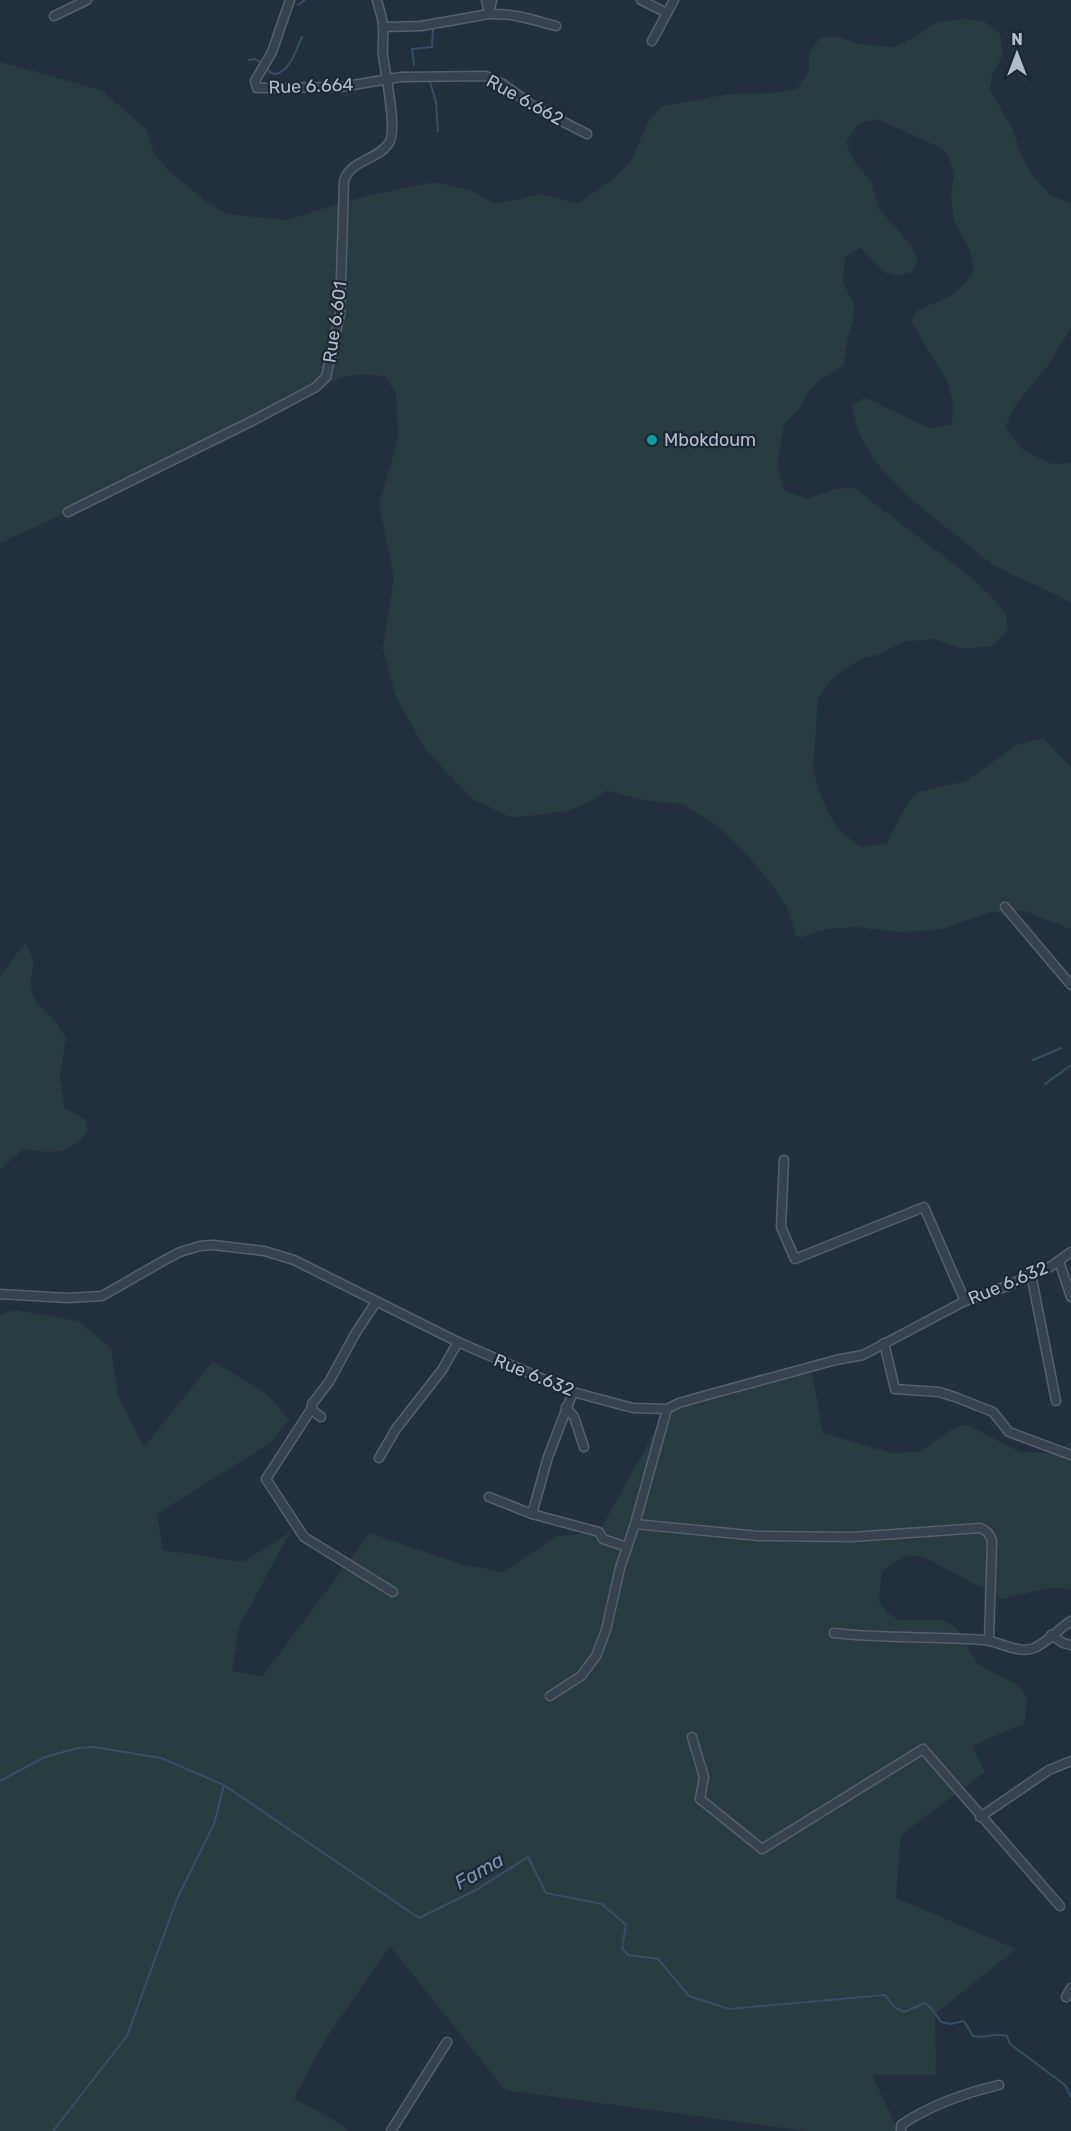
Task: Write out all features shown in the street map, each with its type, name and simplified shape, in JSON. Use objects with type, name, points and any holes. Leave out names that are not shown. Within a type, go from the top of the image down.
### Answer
[{"type":"street","points":[[54,16],[87,0]]},
{"type":"street","name":"Rue 6.664","points":[[290,0],[272,52],[255,81],[257,88],[341,87],[388,80]]},
{"type":"street","name":"Rue 6.601","points":[[68,512],[256,419],[316,387],[326,377],[340,314],[344,181],[351,169],[387,146],[392,135],[388,80],[382,54],[383,27],[377,0]]},
{"type":"street","points":[[486,0],[489,14]]},
{"type":"street","points":[[489,14],[492,0]]},
{"type":"street","points":[[641,0],[667,13]]},
{"type":"street","points":[[652,41],[674,0]]},
{"type":"street","points":[[383,27],[421,26],[506,13],[556,26]]},
{"type":"street","name":"Rue 6.662","points":[[388,80],[412,76],[486,76],[503,84],[536,108],[587,134]]},
{"type":"street","points":[[1005,907],[1071,985]]},
{"type":"street","points":[[784,1160],[781,1227],[795,1259],[924,1207],[965,1301]]},
{"type":"street","name":"Rue 6.632","points":[[0,1294],[67,1298],[102,1296],[180,1252],[213,1245],[257,1250],[284,1256],[314,1269],[458,1342],[573,1392],[633,1408],[668,1409],[698,1398],[836,1360],[863,1355],[965,1301],[1047,1269],[1071,1252]]},
{"type":"street","points":[[1059,1261],[1071,1296]]},
{"type":"street","points":[[1031,1274],[1056,1401]]},
{"type":"street","points":[[376,1302],[266,1479],[304,1537],[393,1592]]},
{"type":"street","points":[[380,1458],[396,1429],[442,1370],[458,1342]]},
{"type":"street","points":[[884,1343],[895,1389],[939,1392],[955,1397],[993,1412],[1009,1432],[1071,1455]]},
{"type":"street","points":[[532,1514],[548,1457],[573,1392]]},
{"type":"street","points":[[566,1407],[574,1417],[584,1447]]},
{"type":"street","points":[[312,1408],[321,1417]]},
{"type":"street","points":[[550,1696],[581,1676],[596,1656],[606,1630],[620,1568],[668,1409]]},
{"type":"street","points":[[489,1497],[532,1514],[599,1532],[603,1539],[627,1547]]},
{"type":"street","points":[[635,1524],[759,1536],[852,1537],[980,1528],[989,1533],[992,1541],[989,1641]]},
{"type":"street","points":[[834,1633],[872,1638],[989,1641],[1023,1649],[1034,1648],[1071,1621]]},
{"type":"street","points":[[1051,1635],[1071,1645]]},
{"type":"street","points":[[692,1737],[704,1777],[700,1799],[762,1849],[923,1749],[1060,1906]]},
{"type":"street","points":[[980,1817],[1049,1770],[1071,1761]]},
{"type":"street","points":[[1066,1997],[1071,1988]]},
{"type":"street","points":[[391,2131],[447,2042]]},
{"type":"street","points":[[901,2131],[901,2125],[914,2116],[974,2092],[999,2085]]},
{"type":"green space","points":[[963,19],[984,21],[1000,34],[1003,55],[992,75],[990,90],[1013,130],[1020,153],[1031,173],[1051,196],[1071,203],[1071,328],[1049,364],[1016,404],[1005,427],[1024,451],[1053,464],[1071,463],[1071,603],[988,561],[926,512],[892,481],[865,445],[857,426],[852,404],[866,398],[931,429],[952,424],[953,404],[947,379],[911,321],[917,310],[955,292],[974,271],[969,248],[954,222],[951,195],[954,174],[947,153],[877,119],[858,124],[846,143],[854,161],[871,181],[879,209],[909,243],[918,258],[912,272],[897,276],[882,271],[861,248],[845,257],[843,283],[854,303],[853,322],[847,341],[844,365],[818,382],[808,392],[799,409],[784,425],[777,465],[784,490],[808,499],[831,490],[853,487],[972,578],[995,600],[1006,615],[1008,631],[992,646],[964,649],[934,639],[902,642],[881,654],[859,660],[834,677],[818,698],[813,770],[821,796],[836,827],[860,847],[887,843],[908,802],[918,792],[966,781],[1018,744],[1044,738],[1071,768],[1071,929],[1024,911],[991,912],[939,930],[897,932],[857,927],[828,929],[797,938],[787,907],[747,855],[717,826],[683,804],[647,801],[607,791],[568,811],[512,818],[472,799],[425,749],[396,697],[383,648],[394,577],[379,505],[398,438],[396,394],[387,377],[350,376],[316,387],[68,512],[0,543],[0,62],[101,90],[146,129],[154,153],[169,171],[204,200],[226,214],[285,220],[367,196],[434,182],[473,191],[494,204],[542,194],[578,204],[630,163],[649,120],[663,106],[730,94],[771,93],[797,89],[809,70],[809,52],[821,37],[838,37],[860,44],[895,47],[937,22]]},
{"type":"green space","points":[[26,942],[34,964],[30,983],[33,996],[54,1019],[66,1038],[60,1076],[64,1107],[85,1119],[88,1131],[74,1145],[59,1151],[24,1149],[6,1163],[0,1171],[0,976]]},
{"type":"green space","points":[[14,1310],[78,1321],[111,1348],[118,1395],[144,1447],[213,1361],[266,1393],[289,1420],[272,1442],[157,1514],[163,1550],[244,1562],[290,1532],[239,1627],[232,1671],[262,1677],[370,1533],[461,1564],[503,1572],[557,1536],[599,1532],[667,1409],[811,1368],[823,1433],[891,1453],[919,1452],[955,1427],[968,1425],[1021,1452],[1053,1453],[1071,1442],[1071,1589],[1047,1588],[1003,1599],[922,1556],[908,1555],[882,1571],[879,1601],[887,1613],[900,1620],[944,1620],[956,1628],[979,1665],[1018,1685],[1027,1697],[1025,1723],[972,1746],[985,1772],[901,1835],[896,1898],[1016,1949],[935,2014],[936,2075],[872,2075],[898,2131],[806,2131],[505,2090],[390,1946],[327,2037],[294,2098],[348,2128],[346,2131],[0,2131],[0,1315]]},
{"type":"waterway","points":[[298,5],[305,0]]},
{"type":"waterway","points":[[414,65],[412,49],[432,47],[433,28]]},
{"type":"waterway","points":[[266,67],[271,73],[276,74],[286,68],[302,37]]},
{"type":"waterway","points":[[249,60],[255,59],[262,63]]},
{"type":"waterway","points":[[429,79],[436,102],[438,131]]},
{"type":"waterway","points":[[1033,1060],[1061,1048]]},
{"type":"waterway","points":[[1045,1084],[1071,1065]]},
{"type":"waterway","name":"Fama","points":[[0,1781],[45,1757],[78,1748],[94,1747],[161,1758],[224,1785],[419,1918],[476,1890],[528,1857],[546,1893],[602,1904],[626,1925],[622,1948],[628,1955],[658,1959],[689,1996],[729,2009],[885,1995],[894,2007],[904,2012],[925,2003],[941,2022],[951,2024],[964,2021],[973,2036],[1007,2036],[1010,2044],[1065,2085],[1071,2097]]},
{"type":"waterway","points":[[53,2131],[127,2036],[177,1899],[214,1824],[224,1785]]},
{"type":"place","name":"Mbokdoum","points":[[652,440]]}]
